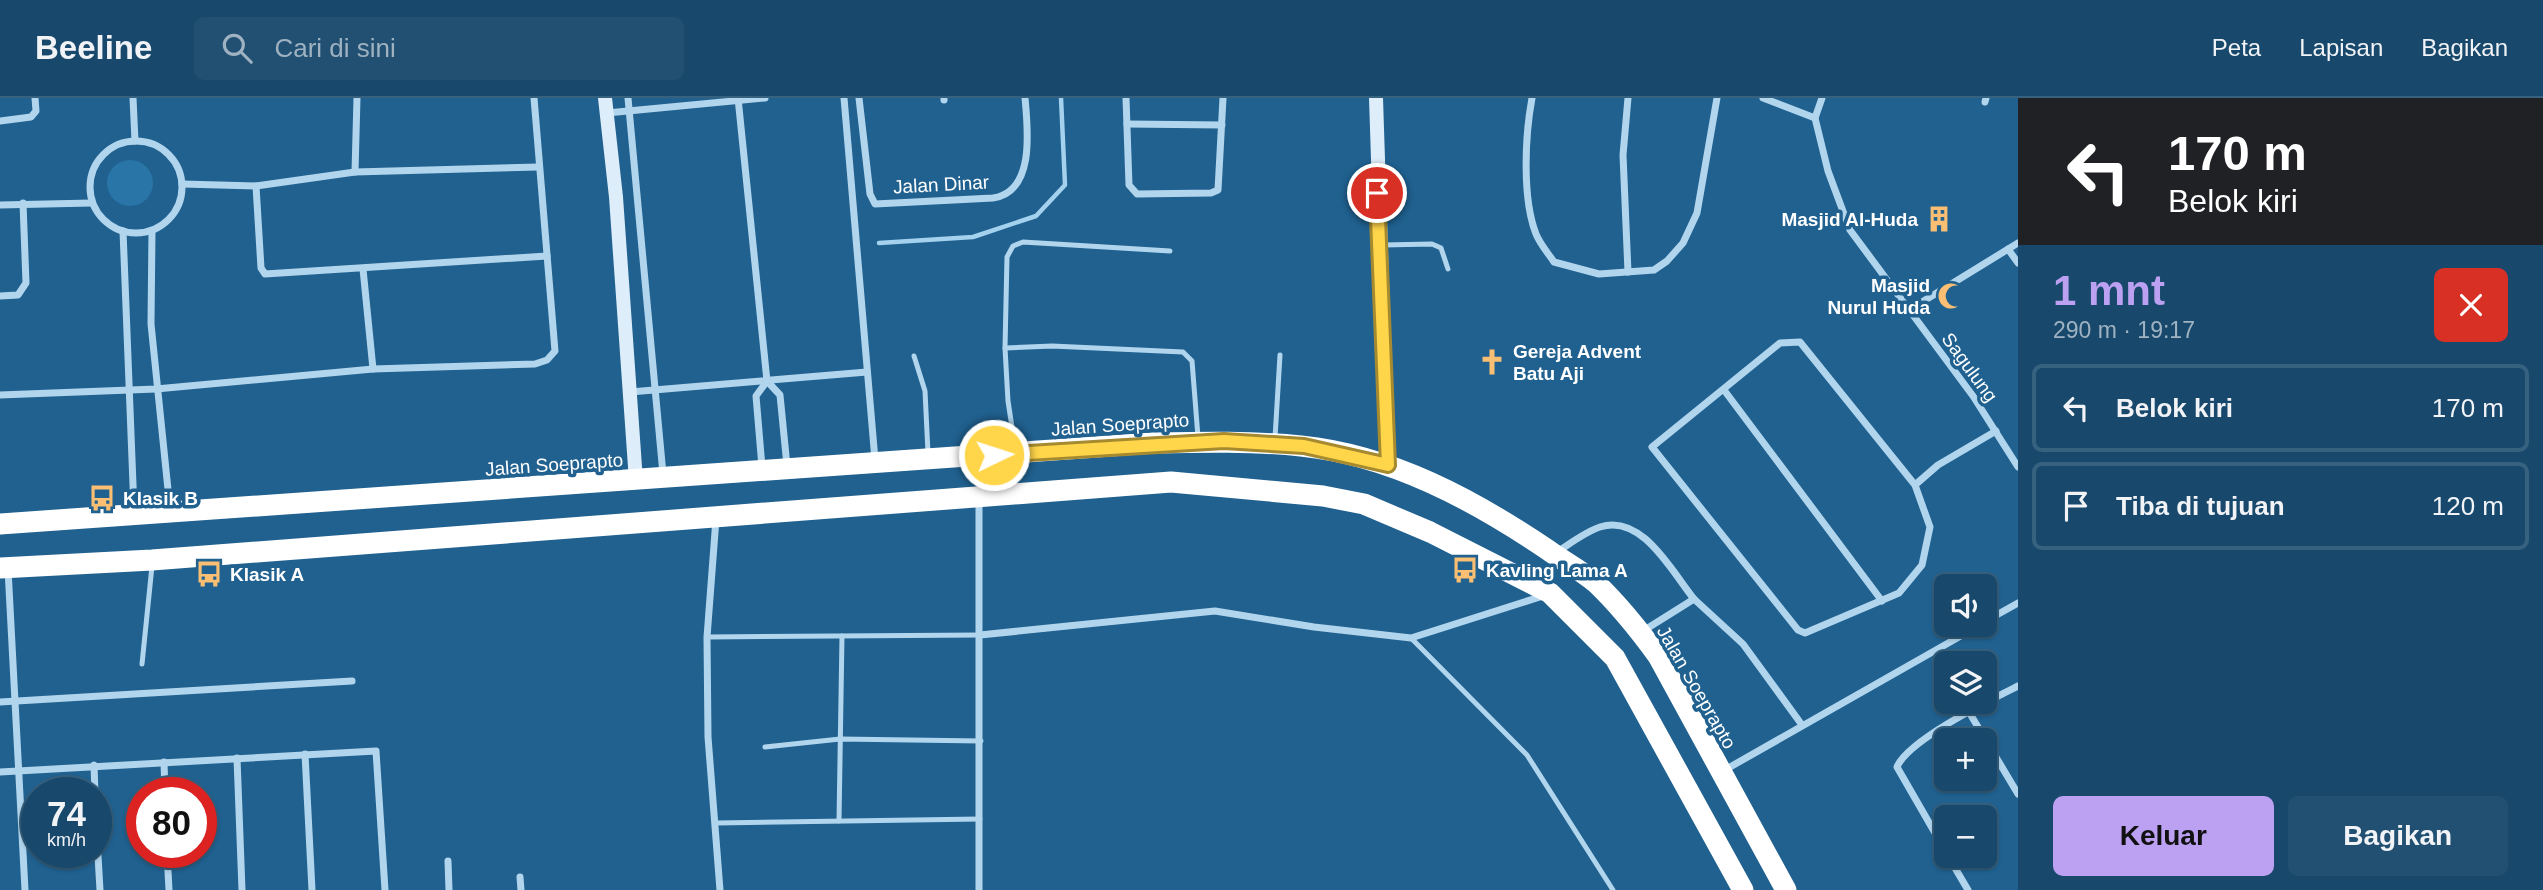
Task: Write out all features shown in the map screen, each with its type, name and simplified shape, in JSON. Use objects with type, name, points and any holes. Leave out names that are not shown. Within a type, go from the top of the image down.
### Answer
[{"type":"highway","name":"Jalan Soeprapto","points":[[0,524],[1198,442],[1304,446],[1388,465],[1457,496],[1594,582],[1641,632],[1658,656],[1719,773],[1786,890]]},
{"type":"highway","points":[[4,568],[152,560],[1171,482],[1323,496],[1364,504],[1430,531],[1550,593],[1615,657],[1734,879]]},
{"type":"street","points":[[0,121],[31,117],[36,111],[35,98]]},
{"type":"street","points":[[133,98],[135,141]]},
{"type":"street","points":[[355,172],[357,98]]},
{"type":"street","points":[[0,395],[129,390],[373,369],[535,364],[547,360],[555,351],[534,98]]},
{"type":"street","points":[[628,98],[663,479]]},
{"type":"street","points":[[636,481],[606,106],[629,111],[765,98]]},
{"type":"street","points":[[844,98],[875,464]]},
{"type":"street","name":"Jalan Dinar","points":[[859,98],[870,194],[875,204],[993,198],[1008,194],[1015,188],[1024,166],[1027,124],[1025,98]]},
{"type":"street","points":[[1126,98],[1129,185],[1137,194],[1211,193],[1217,190],[1223,98]]},
{"type":"street","points":[[1376,98],[1388,465]]},
{"type":"street","points":[[1532,98],[1527,127],[1530,215],[1537,237],[1554,262],[1599,274],[1654,270],[1683,243],[1697,213],[1717,98]]},
{"type":"street","points":[[1628,98],[1623,155],[1628,272]]},
{"type":"street","points":[[1763,98],[1815,118],[1822,98]]},
{"type":"street","points":[[738,99],[767,381],[780,395],[787,470]]},
{"type":"street","name":"Sagulung","points":[[1815,118],[1828,171],[1846,220],[1996,431],[2018,467]]},
{"type":"street","points":[[1126,124],[1222,125]]},
{"type":"street","points":[[135,141],[152,144],[167,153],[177,167],[182,184],[181,198],[175,212],[152,231],[123,231],[99,215],[92,203],[90,189],[98,161],[114,147],[135,141]]},
{"type":"street","points":[[182,184],[256,186],[355,172],[538,167]]},
{"type":"street","points":[[256,186],[263,273],[547,256]]},
{"type":"street","points":[[0,296],[18,295],[26,283],[23,203]]},
{"type":"street","points":[[0,205],[92,203]]},
{"type":"street","points":[[123,231],[134,516]]},
{"type":"street","points":[[152,231],[151,324],[171,513]]},
{"type":"street","points":[[1909,310],[2018,243]]},
{"type":"street","points":[[2008,249],[2018,263]]},
{"type":"street","points":[[363,269],[373,369]]},
{"type":"street","points":[[1800,342],[1915,485],[1930,527],[1922,565],[1899,593],[1805,633],[1798,630],[1652,447],[1780,343],[1800,342]]},
{"type":"street","points":[[630,392],[867,372]]},
{"type":"street","points":[[763,472],[756,396],[767,381]]},
{"type":"street","points":[[1724,390],[1882,601]]},
{"type":"street","points":[[1915,485],[1938,466],[1996,431]]},
{"type":"street","points":[[979,497],[979,890]]},
{"type":"street","points":[[716,518],[707,637],[708,737],[717,822],[720,890]]},
{"type":"street","points":[[1554,555],[1603,526],[1627,525],[1642,535],[1694,599],[1744,644],[1802,724]]},
{"type":"street","points":[[4,568],[25,890]]},
{"type":"street","points":[[980,635],[1215,611],[1411,638],[1550,593]]},
{"type":"street","points":[[1641,632],[1694,599]]},
{"type":"street","points":[[1997,615],[2018,603]]},
{"type":"street","points":[[1719,773],[1958,637]]},
{"type":"street","points":[[0,702],[352,681]]},
{"type":"street","points":[[1997,697],[2018,686]]},
{"type":"street","points":[[1934,831],[1897,767],[1902,754],[1966,714]]},
{"type":"street","points":[[1970,714],[2018,794]]},
{"type":"street","points":[[0,772],[377,752],[385,890]]},
{"type":"street","points":[[305,754],[312,890]]},
{"type":"street","points":[[237,758],[242,890]]},
{"type":"street","points":[[164,762],[164,777]]},
{"type":"street","points":[[93,765],[94,777]]},
{"type":"street","points":[[448,861],[449,890]]},
{"type":"street","points":[[99,868],[100,890]]},
{"type":"street","points":[[168,868],[169,890]]},
{"type":"street","points":[[1955,868],[1968,890]]},
{"type":"street","points":[[520,877],[521,890]]},
{"type":"lane","points":[[1017,453],[1008,401],[1005,348],[1007,257],[1013,246],[1023,242],[1170,251]]},
{"type":"lane","points":[[1380,245],[1432,244],[1441,248],[1448,269]]},
{"type":"lane","points":[[1005,348],[1078,347],[1179,351],[1187,354],[1192,361],[1198,442]]},
{"type":"lane","points":[[1275,444],[1280,355]]},
{"type":"lane","points":[[914,356],[925,391],[928,460]]},
{"type":"lane","points":[[142,664],[152,560]]},
{"type":"lane","points":[[707,637],[980,635]]},
{"type":"lane","points":[[839,821],[842,636]]},
{"type":"lane","points":[[1411,638],[1527,755],[1613,890]]},
{"type":"lane","points":[[765,747],[840,739],[981,741]]},
{"type":"lane","points":[[717,822],[981,819]]},
{"type":"shaded area","points":[[130,160],[146,167],[153,183],[146,199],[130,206],[114,199],[107,183],[114,167]]},
{"type":"waterway","points":[[879,243],[973,237],[1036,216],[1065,185],[1061,98]]},
{"type":"place","name":"Masjid Al-Huda","points":[[1939,219]]},
{"type":"place","name":"Masjid Nurul Huda","points":[[1951,296]]},
{"type":"place","name":"Gereja Advent Batu Aji","points":[[1492,362]]},
{"type":"place","name":"Klasik B","points":[[102,498]]},
{"type":"place","name":"Kavling Lama A","points":[[1465,570]]},
{"type":"place","name":"Klasik A","points":[[209,574]]},
{"type":"route","points":[[994,455],[1153,443],[1224,441],[1304,446],[1388,465],[1377,193]]}]
